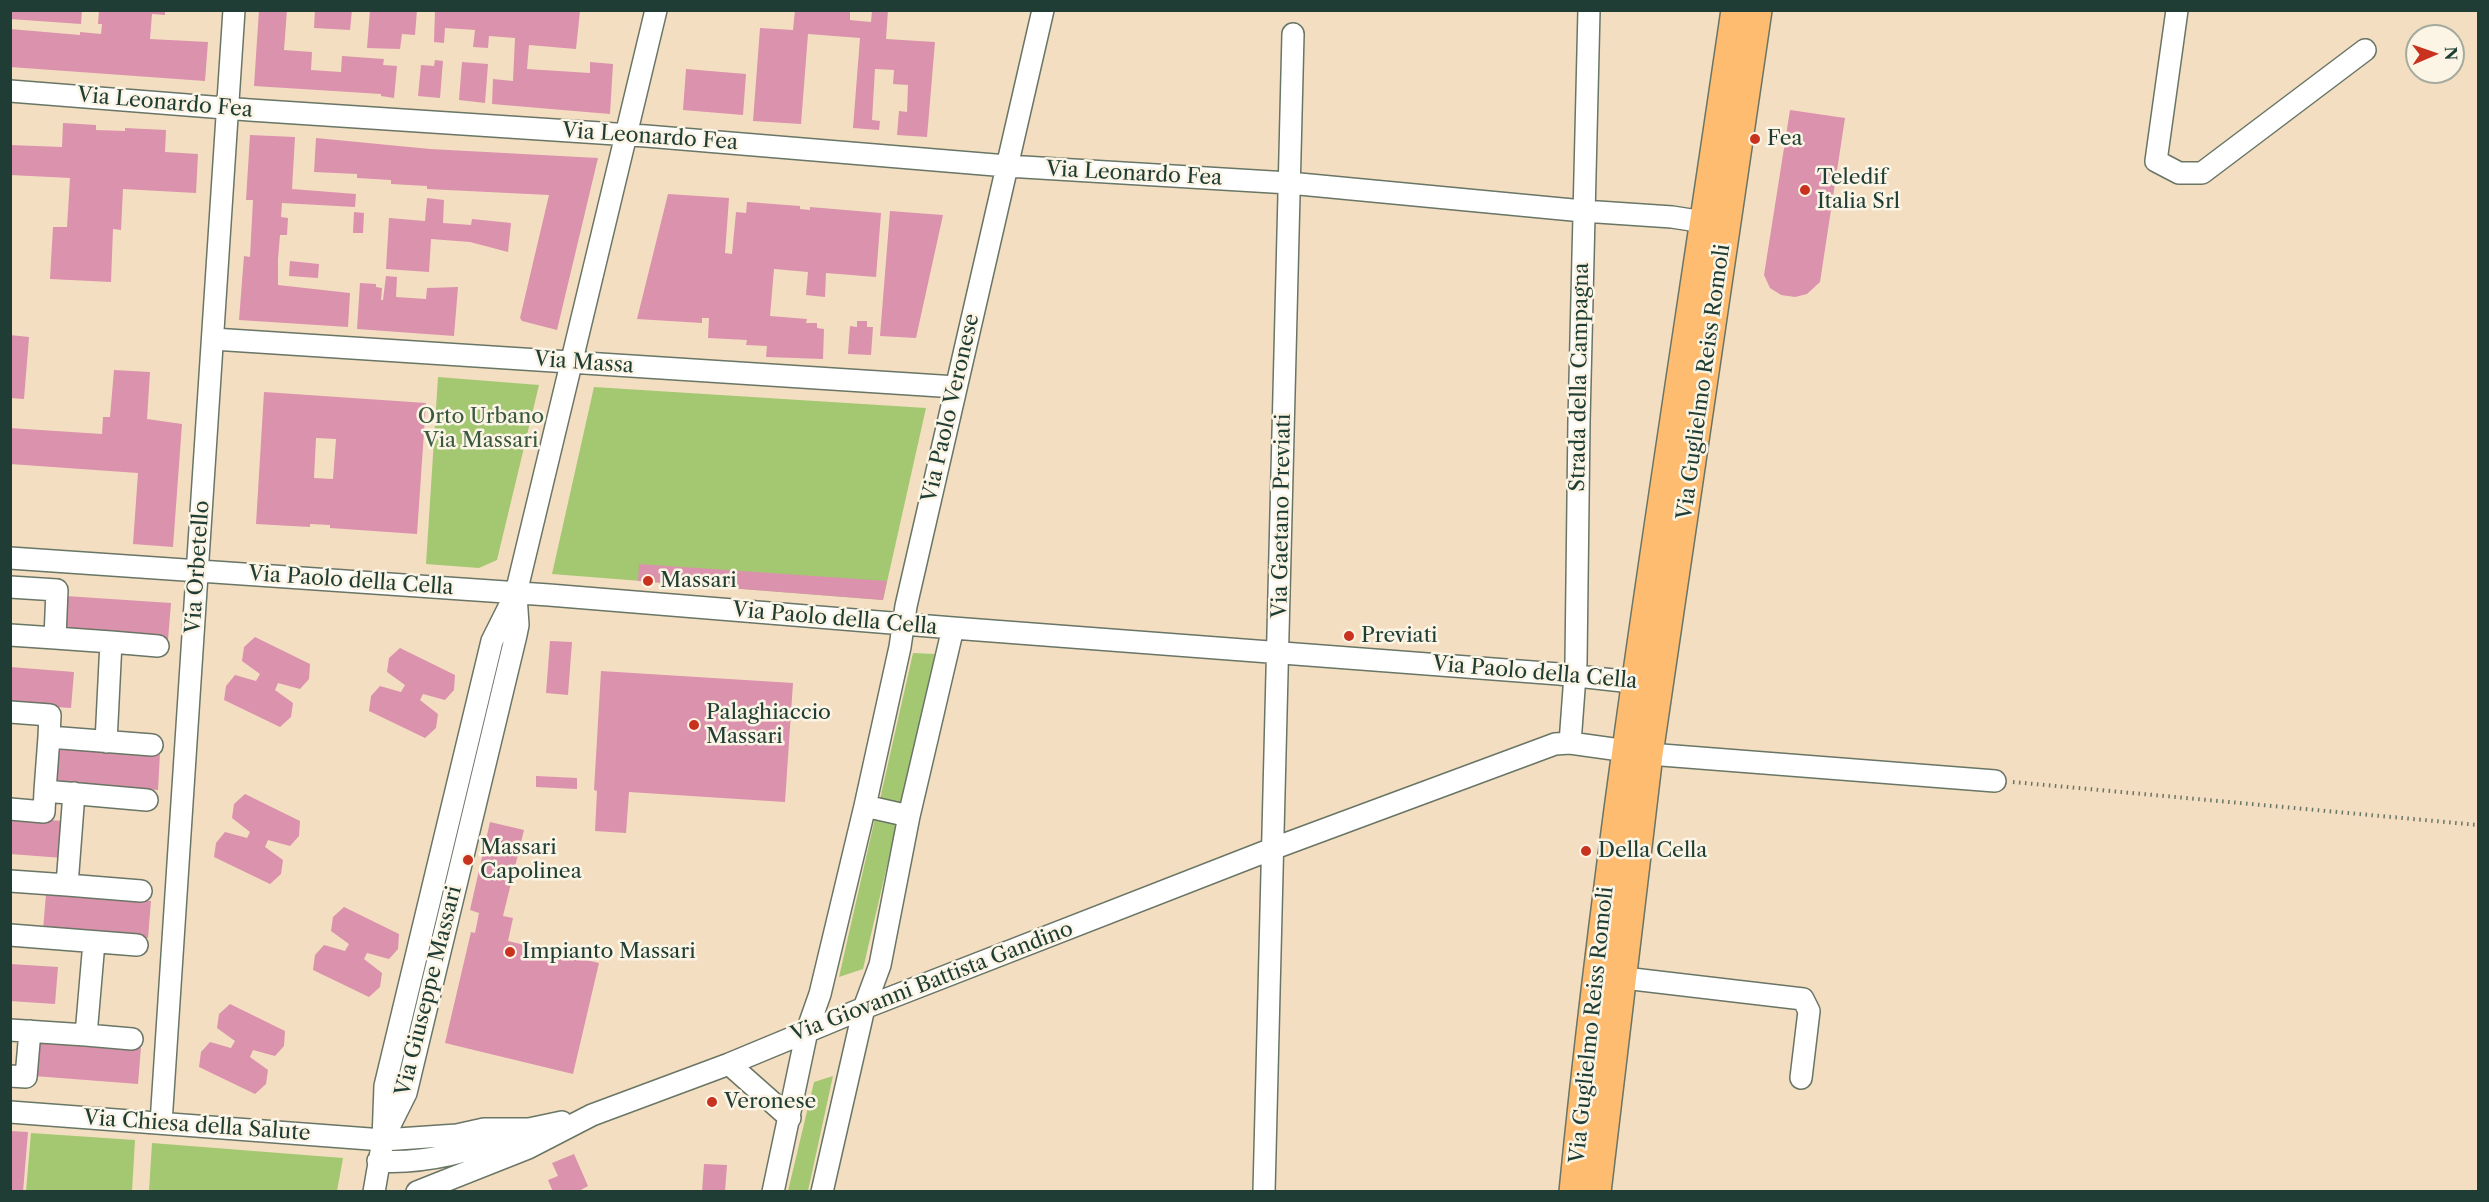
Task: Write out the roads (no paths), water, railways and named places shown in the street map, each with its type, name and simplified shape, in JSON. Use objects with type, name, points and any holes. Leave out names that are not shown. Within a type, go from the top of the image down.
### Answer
[{"type":"main road","name":"Via Guglielmo Reiss Romoli","points":[[1716,224],[1735,10]]},
{"type":"main road","name":"Via Guglielmo Reiss Romoli","points":[[1573,1191],[1609,977],[1638,752],[1716,224],[1758,10]]},
{"type":"main road","name":"Via Guglielmo Reiss Romoli","points":[[1597,1191],[1609,977]]},
{"type":"street","name":"Via Orbetello","points":[[160,1123],[234,10]]},
{"type":"street","name":"Via Giuseppe Massari","points":[[374,1191],[383,1140],[385,1086],[492,641],[516,593],[656,10]]},
{"type":"street","name":"Via Paolo Veronese","points":[[773,1191],[807,1031],[820,994],[865,806],[900,647],[902,624],[1043,10]]},
{"type":"street","name":"Strada della Campagna","points":[[1570,743],[1575,675],[1589,10]]},
{"type":"street","points":[[2177,10],[2156,161],[2179,172],[2202,173],[2365,50]]},
{"type":"street","points":[[1289,183],[1293,34]]},
{"type":"street","name":"Via Leonardo Fea","points":[[10,91],[625,134],[1007,166],[1289,183],[1583,211],[1672,217],[1716,224]]},
{"type":"street","name":"Via Gaetano Previati","points":[[1272,849],[1279,652],[1289,183]]},
{"type":"street","name":"Via Massa","points":[[213,339],[956,387]]},
{"type":"street","name":"Via Paolo della Cella","points":[[10,558],[516,593],[1575,675],[1648,684]]},
{"type":"street","points":[[10,587],[57,591],[55,638]]},
{"type":"street","points":[[822,1191],[864,1008],[880,965],[909,816],[953,628]]},
{"type":"street","points":[[10,635],[158,646]]},
{"type":"street","points":[[106,742],[111,642]]},
{"type":"street","points":[[10,712],[50,715],[44,812],[10,809]]},
{"type":"street","points":[[49,737],[152,745]]},
{"type":"street","name":"Via Giovanni Battista Gandino","points":[[423,1190],[528,1148],[592,1115],[729,1064],[864,1008],[1272,849],[1554,744],[1570,743],[1638,752]]},
{"type":"street","points":[[1638,752],[1995,781]]},
{"type":"street","points":[[45,791],[147,800]]},
{"type":"street","points":[[67,885],[74,794]]},
{"type":"street","points":[[865,806],[909,816]]},
{"type":"street","points":[[1264,1191],[1272,849]]},
{"type":"street","points":[[10,881],[141,891]]},
{"type":"street","points":[[10,935],[137,945]]},
{"type":"street","points":[[87,1035],[94,942]]},
{"type":"street","points":[[1609,977],[1803,999],[1809,1011],[1801,1078]]},
{"type":"street","points":[[10,1076],[26,1077],[20,1031],[132,1039]]},
{"type":"street","points":[[729,1064],[790,1118]]},
{"type":"street","name":"Via Chiesa della Salute","points":[[10,1112],[383,1140]]},
{"type":"street","name":"Via Giovanni Battista Gandino","points":[[383,1140],[450,1136],[484,1129],[529,1129],[592,1115]]},
{"type":"street","points":[[378,1161],[403,1162],[452,1155],[529,1129]]},
{"type":"place","name":"Fea","points":[[1755,139]]},
{"type":"place","name":"Teledif Italia Srl","points":[[1805,190]]},
{"type":"place","name":"Massari","points":[[648,581]]},
{"type":"place","name":"Previati","points":[[1349,636]]},
{"type":"place","name":"Palaghiaccio Massari","points":[[694,725]]},
{"type":"place","name":"Della Cella","points":[[1586,851]]},
{"type":"place","name":"Massari Capolinea","points":[[468,860]]},
{"type":"place","name":"Impianto Massari","points":[[510,952]]},
{"type":"place","name":"Veronese","points":[[712,1102]]},
{"type":"park label","name":"Orto Urbano Via Massari","points":[[481,429]]}]
